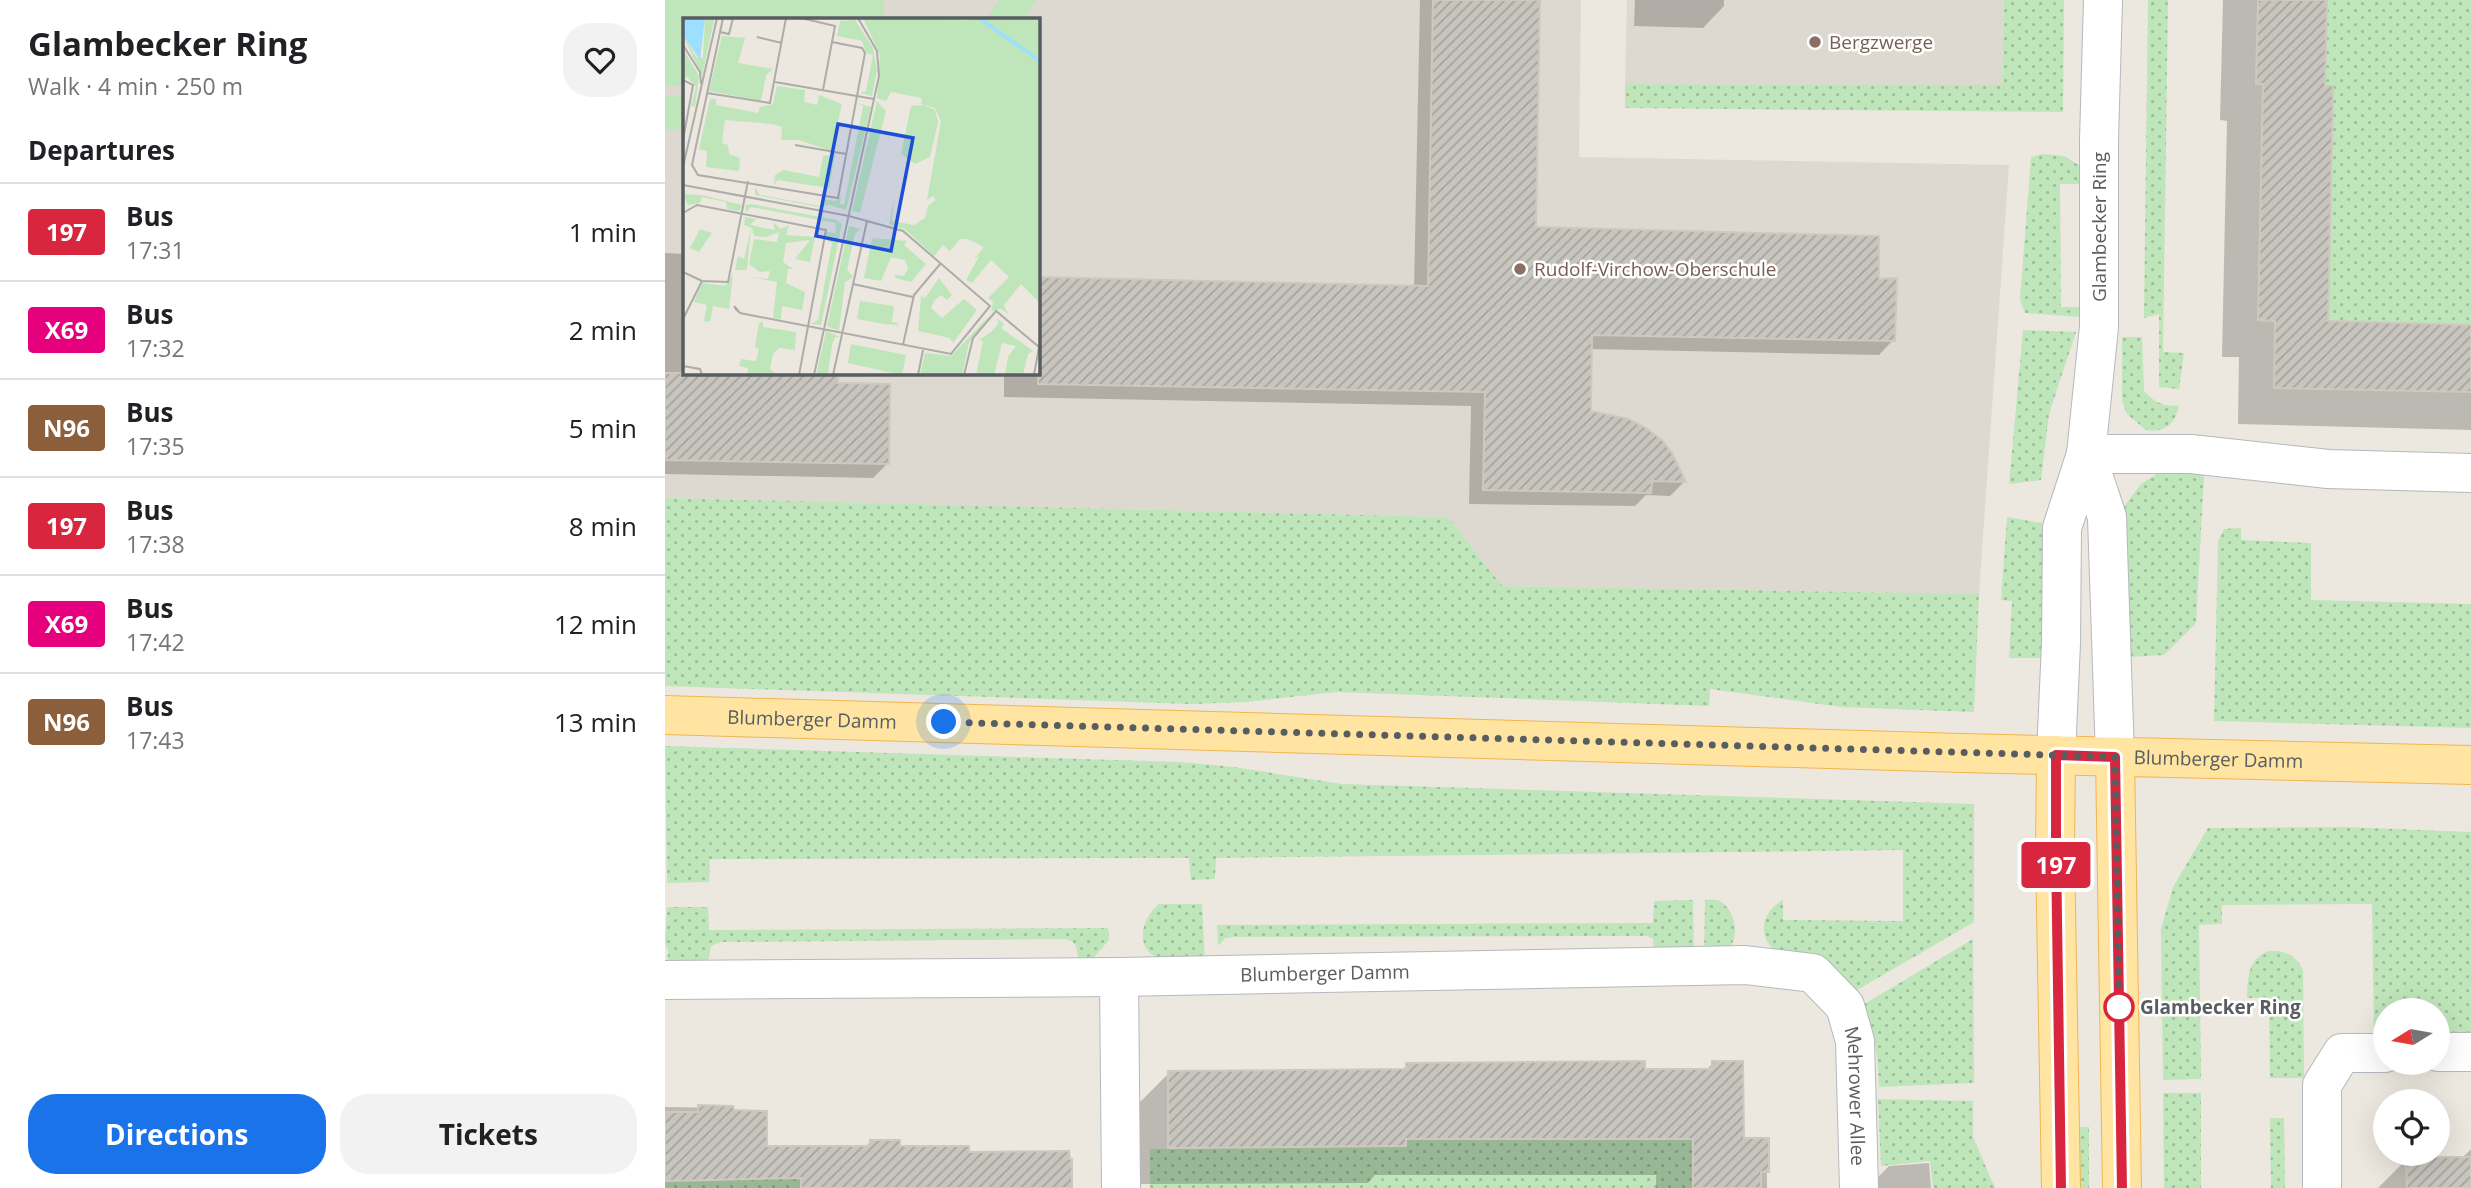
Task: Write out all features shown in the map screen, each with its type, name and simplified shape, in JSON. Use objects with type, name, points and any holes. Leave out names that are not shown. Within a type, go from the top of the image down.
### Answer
[{"type":"main road","name":"Blumberger Damm","points":[[665,715],[2471,765]]},
{"type":"main road","points":[[2056,755],[2061,1188]]},
{"type":"main road","points":[[2115,757],[2122,1188]]},
{"type":"street","name":"Glambecker Ring","points":[[2056,755],[2062,528],[2086,454],[2099,327],[2099,141],[2103,0]]},
{"type":"street","name":"Glambecker Ring","points":[[2086,454],[2107,517],[2115,757]]},
{"type":"street","points":[[2086,454],[2191,454],[2328,469],[2471,473]]},
{"type":"street","name":"Blumberger Damm","points":[[665,980],[1119,977],[1745,965],[1813,973],[1845,1006]]},
{"type":"street","points":[[1119,977],[1121,1188]]},
{"type":"street","name":"Mehrower Allee","points":[[1845,1006],[1855,1041],[1859,1188]]},
{"type":"street","points":[[2450,1052],[2471,1052]]},
{"type":"street","points":[[2322,1188],[2322,1085],[2342,1053],[2373,1053]]},
{"type":"shaded area","name":"Rudolf-Virchow-Oberschule","points":[[665,0],[1581,0],[1579,157],[2009,165],[1979,594],[1502,586],[1448,517],[665,498]]},
{"type":"shaded area","name":"Bergzwerge","points":[[1627,0],[2004,0],[2002,85],[1625,84]]},
{"type":"green space","points":[[665,0],[884,0],[884,18],[683,18],[683,86],[665,85]]},
{"type":"green space","points":[[999,0],[1036,0],[1026,18],[987,18]]},
{"type":"green space","points":[[2004,0],[2064,0],[2063,112],[1625,108],[1625,84],[2002,85]]},
{"type":"green space","points":[[2148,0],[2168,0],[2163,352],[2184,353],[2179,389],[2159,387],[2159,314],[2144,318]]},
{"type":"green space","points":[[2327,0],[2471,0],[2471,325],[2328,322],[2333,87],[2325,86]]},
{"type":"green space","points":[[665,96],[683,96],[683,129],[665,129]]},
{"type":"green space","points":[[2043,154],[2064,156],[2082,167],[2083,184],[2060,184],[2061,307],[2084,307],[2079,317],[2025,313],[2020,300],[2031,157]]},
{"type":"green space","points":[[2023,330],[2076,332],[2049,414],[2041,480],[2009,484]]},
{"type":"green space","points":[[2122,337],[2142,337],[2144,391],[2160,403],[2179,406],[2172,423],[2163,429],[2146,430],[2127,414],[2122,401]]},
{"type":"green space","points":[[2174,470],[2204,474],[2196,623],[2164,655],[2129,657],[2123,508],[2141,484],[2157,474]]},
{"type":"green space","points":[[665,498],[1448,517],[1502,586],[1979,594],[1974,712],[1841,707],[1710,689],[1709,706],[1337,692],[1246,702],[1191,704],[665,686]]},
{"type":"green space","points":[[2007,517],[2042,523],[2044,658],[2009,658],[2012,601],[2001,600]]},
{"type":"green space","points":[[2241,528],[2241,540],[2311,543],[2311,600],[2471,604],[2471,728],[2214,721],[2218,542],[2224,529]]},
{"type":"green space","points":[[665,746],[1180,762],[1234,767],[1342,784],[1974,804],[1974,922],[1852,993],[1805,969],[1771,947],[1764,932],[1766,918],[1783,900],[1783,920],[1903,921],[1903,850],[1216,858],[1215,879],[1191,880],[1189,858],[710,859],[709,882],[667,883]]},
{"type":"green space","points":[[2345,827],[2471,832],[2471,1035],[2450,1036],[2450,998],[2373,998],[2372,904],[2222,905],[2222,924],[2199,925],[2201,1079],[2163,1080],[2161,929],[2173,887],[2208,828]]},
{"type":"green space","points":[[1693,900],[1694,958],[1654,959],[1653,939],[1647,936],[1235,937],[1225,938],[1218,946],[1217,925],[1653,923],[1654,901]]},
{"type":"green space","points":[[1705,900],[1717,900],[1726,906],[1733,919],[1735,933],[1731,946],[1726,951],[1704,958]]},
{"type":"green space","points":[[1159,904],[1202,904],[1205,962],[1165,961],[1146,948],[1143,941],[1145,924]]},
{"type":"green space","points":[[667,907],[708,907],[709,930],[1108,928],[1109,940],[1089,963],[1079,963],[1076,946],[1065,939],[721,942],[711,946],[707,966],[667,965]]},
{"type":"green space","points":[[1973,939],[1974,1083],[1879,1087],[1875,1045],[1861,1006]]},
{"type":"green space","points":[[2268,951],[2289,955],[2303,970],[2304,1078],[2270,1078],[2269,998],[2247,998],[2252,965]]},
{"type":"green space","points":[[2163,1093],[2201,1093],[2201,1188],[2164,1188]]},
{"type":"green space","points":[[1878,1099],[1973,1101],[1973,1137],[1995,1188],[1933,1188],[1930,1161],[1881,1166]]},
{"type":"green space","points":[[2270,1118],[2284,1118],[2285,1188],[2271,1188]]},
{"type":"green space","points":[[2077,1127],[2089,1127],[2089,1188],[2077,1188]]},
{"type":"green space","points":[[1406,1139],[1693,1139],[1693,1188],[1150,1188],[1150,1149],[1406,1146]]},
{"type":"green space","points":[[801,1174],[801,1188],[665,1188],[665,1181],[695,1181],[696,1176],[748,1178]]},
{"type":"building","points":[[1433,0],[1540,0],[1536,227],[1879,236],[1879,279],[1897,278],[1895,341],[1592,335],[1591,411],[1629,419],[1646,428],[1662,440],[1672,453],[1686,482],[1652,481],[1651,493],[1483,490],[1485,392],[1038,384],[1039,277],[1428,286]]},
{"type":"building","points":[[2258,0],[2327,0],[2325,86],[2333,86],[2328,321],[2471,325],[2471,392],[2274,388],[2275,321],[2258,320],[2263,84],[2256,84]]},
{"type":"building","points":[[665,373],[838,374],[838,383],[890,384],[889,464],[665,460]]},
{"type":"building","points":[[1645,1061],[1645,1069],[1712,1069],[1712,1061],[1743,1061],[1744,1138],[1769,1138],[1769,1172],[1761,1172],[1761,1188],[1693,1188],[1693,1139],[1406,1139],[1406,1146],[1168,1148],[1168,1071],[1406,1069],[1406,1063]]},
{"type":"building","points":[[698,1105],[767,1111],[767,1146],[870,1146],[870,1140],[900,1140],[900,1146],[969,1146],[969,1152],[1069,1151],[1072,1159],[1072,1188],[801,1188],[801,1178],[665,1181],[665,1112],[698,1112]]},
{"type":"building","points":[[2450,1157],[2471,1157],[2471,1188],[2407,1188],[2406,1166],[2450,1166]]},
{"type":"bus line","name":"197","points":[[2061,1188],[2056,755],[2115,757],[2122,1188]]},
{"type":"place","name":"Bergzwerge","points":[[1815,42]]},
{"type":"place","name":"Rudolf-Virchow-Oberschule","points":[[1520,269]]},
{"type":"place","name":"Glambecker Ring","points":[[2119,1007]]},
{"type":"route","points":[[944,722],[2115,757],[2119,1007]]}]
